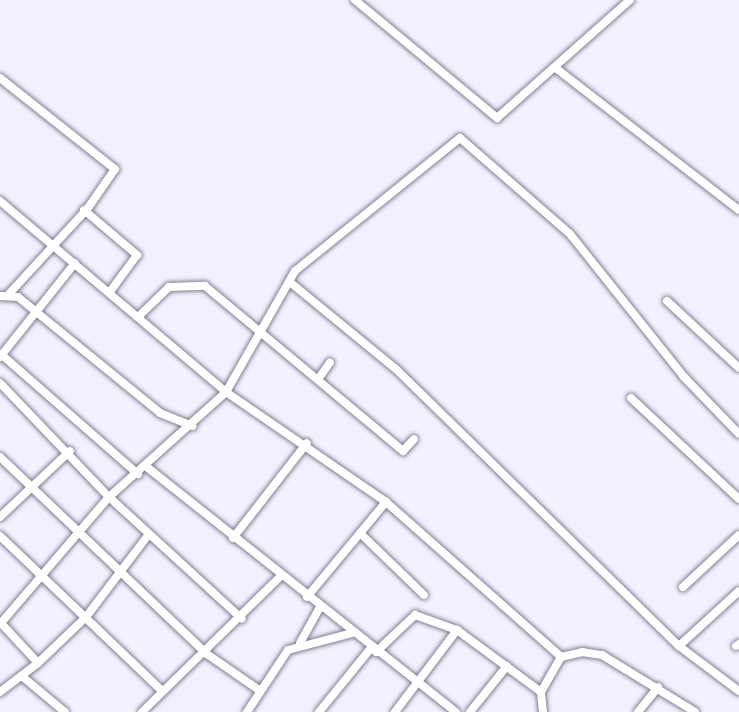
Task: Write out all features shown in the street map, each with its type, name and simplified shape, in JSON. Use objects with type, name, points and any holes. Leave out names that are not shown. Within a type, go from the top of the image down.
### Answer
[{"type":"street","points":[[355,0],[497,118],[557,69],[631,0]]},
{"type":"street","points":[[557,69],[739,210]]},
{"type":"street","points":[[0,78],[115,169],[85,209],[4,295],[35,311],[160,413],[192,426]]},
{"type":"street","points":[[38,663],[1,622],[44,580],[82,536],[109,497],[148,468],[226,392],[259,326],[290,283],[295,271],[460,138],[570,234],[684,377],[739,434]]},
{"type":"street","points":[[0,201],[226,392],[307,443],[386,502],[561,657],[602,654],[695,712]]},
{"type":"street","points":[[85,209],[137,255],[109,293]]},
{"type":"street","points":[[75,263],[1,356],[138,474]]},
{"type":"street","points":[[138,317],[159,294],[183,283],[205,286],[259,326],[403,451],[414,439]]},
{"type":"street","points":[[290,283],[397,370],[679,646],[739,691]]},
{"type":"street","points":[[667,301],[739,368]]},
{"type":"street","points":[[319,378],[330,362]]},
{"type":"street","points":[[0,383],[70,451],[109,497],[242,619]]},
{"type":"street","points":[[631,398],[739,499]]},
{"type":"street","points":[[233,538],[307,443]]},
{"type":"street","points":[[0,517],[70,451]]},
{"type":"street","points":[[0,457],[207,654],[259,690]]},
{"type":"street","points":[[148,468],[281,577],[456,712]]},
{"type":"street","points":[[307,597],[386,502]]},
{"type":"street","points":[[360,533],[424,595]]},
{"type":"street","points":[[0,692],[24,678],[86,617],[121,575],[149,534]]},
{"type":"street","points":[[683,587],[739,535]]},
{"type":"street","points":[[0,536],[162,691]]},
{"type":"street","points":[[142,712],[162,691],[207,654],[281,577]]},
{"type":"street","points":[[679,646],[739,592]]},
{"type":"street","points":[[247,712],[259,690],[300,643],[320,607]]},
{"type":"street","points":[[319,712],[374,650],[411,616],[457,630],[541,692]]},
{"type":"street","points":[[395,712],[414,681],[457,630]]},
{"type":"street","points":[[300,643],[352,633]]},
{"type":"street","points":[[542,712],[541,692],[561,657]]},
{"type":"street","points":[[470,712],[507,666]]},
{"type":"street","points":[[24,678],[65,712]]},
{"type":"street","points":[[638,712],[658,687]]}]
